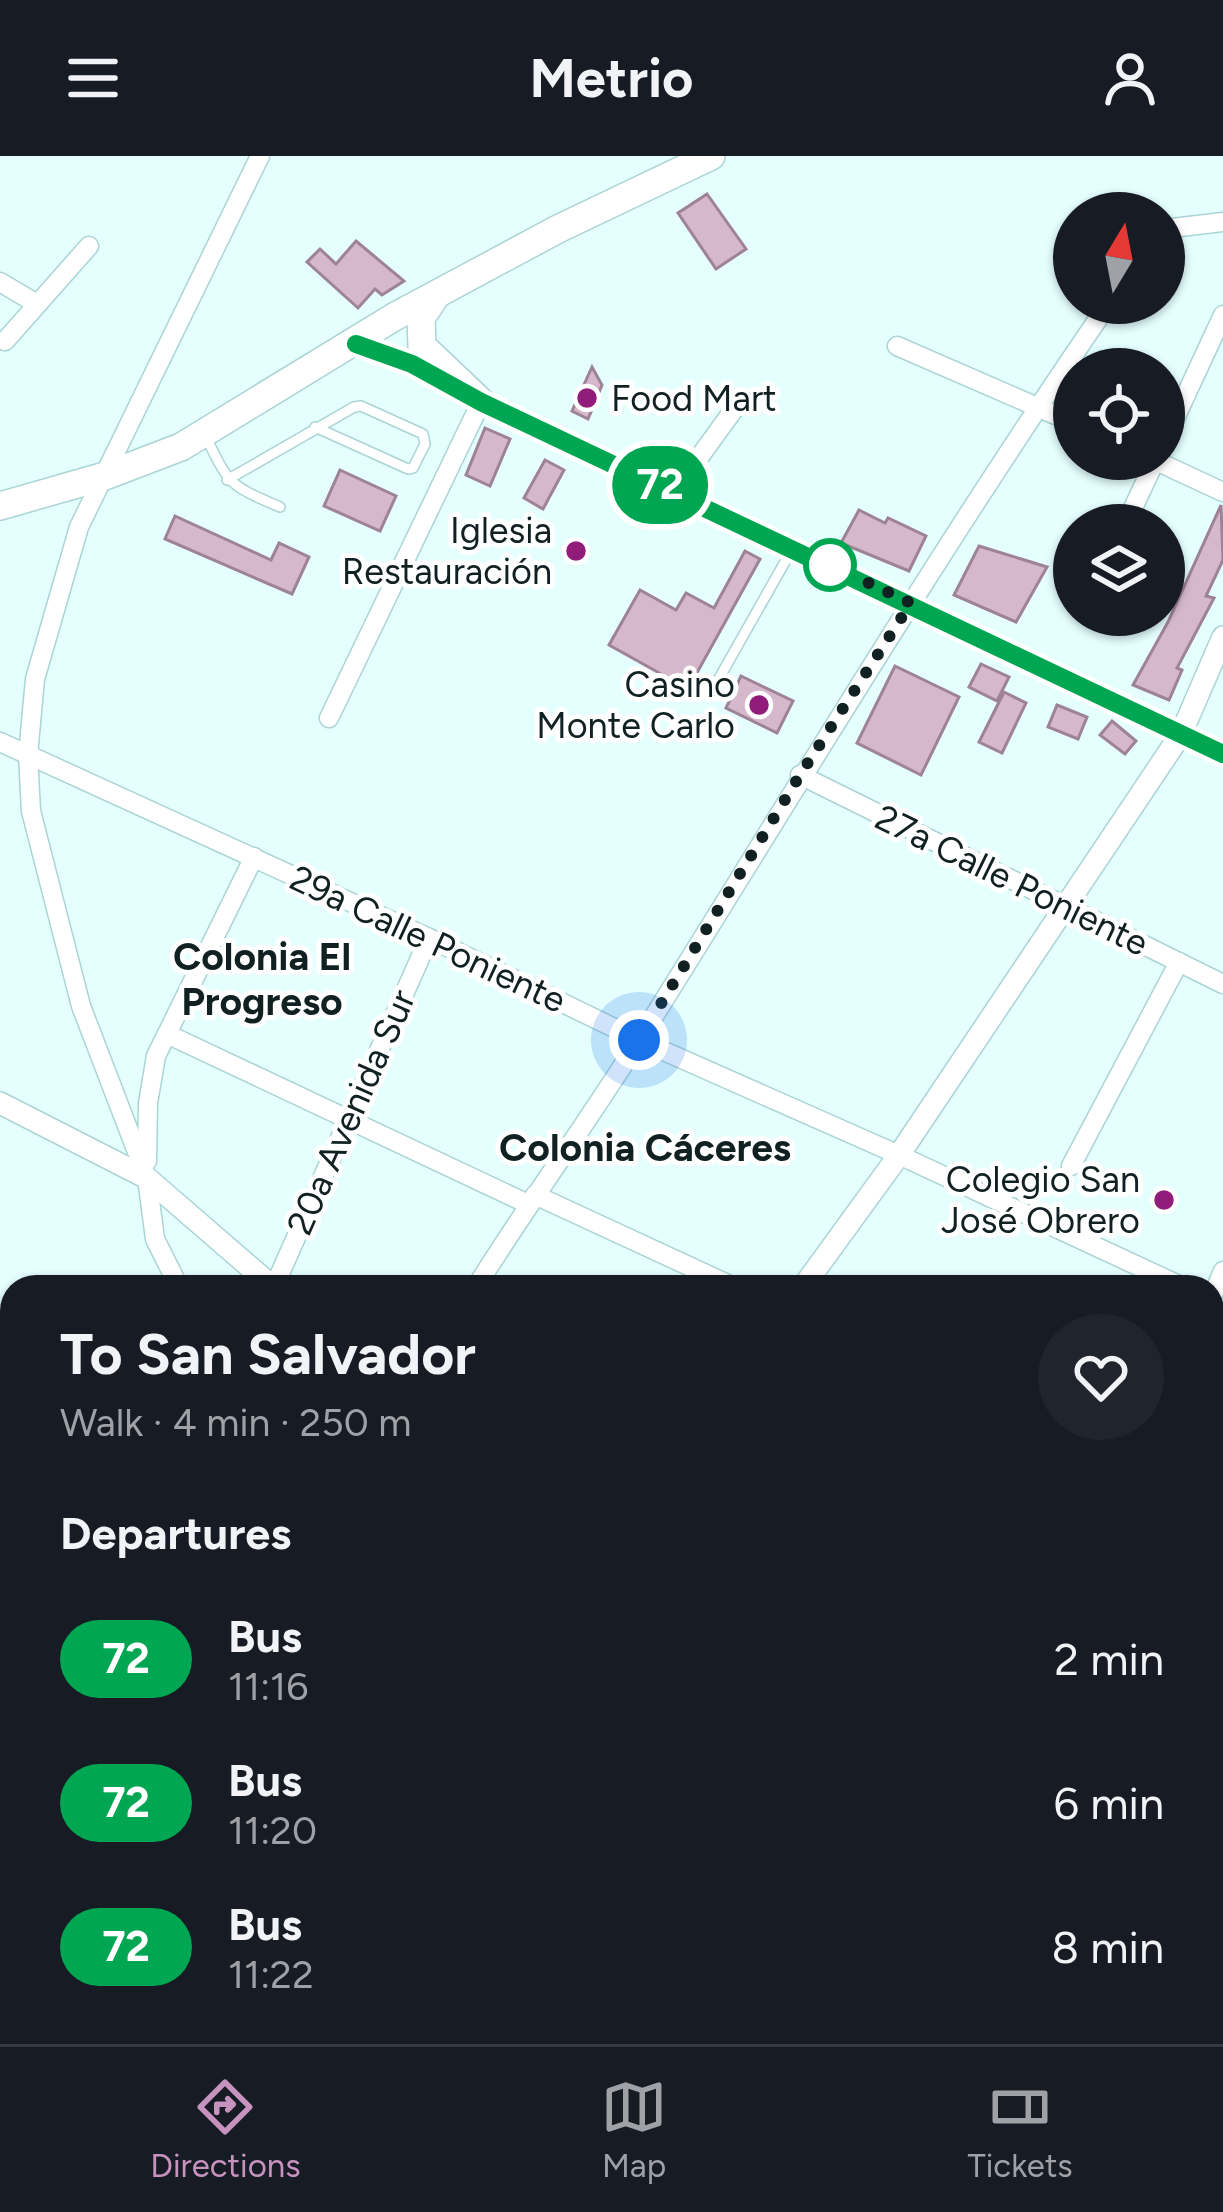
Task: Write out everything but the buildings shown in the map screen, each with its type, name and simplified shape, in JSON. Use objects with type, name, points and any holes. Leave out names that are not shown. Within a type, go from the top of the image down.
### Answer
[{"type":"main road","points":[[0,506],[105,476],[205,434],[437,294],[558,229],[711,156]]},
{"type":"main road","points":[[437,294],[421,318],[422,346],[481,402]]},
{"type":"street","points":[[147,1178],[81,1006],[31,811],[28,755],[35,679],[79,527],[260,156]]},
{"type":"street","points":[[1185,227],[1223,222]]},
{"type":"street","points":[[5,341],[89,246]]},
{"type":"street","points":[[0,282],[37,304]]},
{"type":"street","points":[[1185,397],[1223,316]]},
{"type":"street","points":[[484,1275],[639,1040],[800,775],[1095,324]]},
{"type":"street","points":[[356,344],[412,364],[481,402],[1223,754]]},
{"type":"street","points":[[897,346],[1053,413]]},
{"type":"street","points":[[674,492],[740,401]]},
{"type":"street","points":[[329,718],[481,402]]},
{"type":"street","points":[[1185,474],[1223,492]]},
{"type":"street","points":[[811,1275],[899,1155],[1181,734],[1223,637]]},
{"type":"street","name":"29a Calle Poniente","points":[[0,742],[1158,1275]]},
{"type":"street","name":"27a Calle Poniente","points":[[800,775],[1223,984]]},
{"type":"street","points":[[172,1275],[155,1239],[147,1178],[152,1072],[254,857]]},
{"type":"street","name":"20a Avenida Sur","points":[[278,1275],[429,938]]},
{"type":"street","points":[[1071,1166],[1179,962]]},
{"type":"street","points":[[167,1034],[706,1275]]},
{"type":"street","points":[[0,1103],[147,1178],[259,1275]]},
{"type":"lane","points":[[226,480],[315,428],[361,406],[423,434],[425,444],[408,469],[315,428]]},
{"type":"lane","points":[[205,434],[226,480],[280,506]]},
{"type":"lane","points":[[713,689],[793,548]]},
{"type":"bus line","name":"72","points":[[356,344],[412,364],[481,402],[1223,754]]},
{"type":"place","name":"Food Mart","points":[[587,398]]},
{"type":"place","name":"Iglesia Restauración","points":[[576,551]]},
{"type":"place","name":"Casino Monte Carlo","points":[[759,705]]},
{"type":"place","name":"Colegio San José Obrero","points":[[1164,1200]]},
{"type":"district","name":"Colonia El Progreso","points":[[262,978]]},
{"type":"district","name":"Colonia Cáceres","points":[[645,1147]]},
{"type":"route","points":[[639,1040],[911,603],[830,565]]}]
